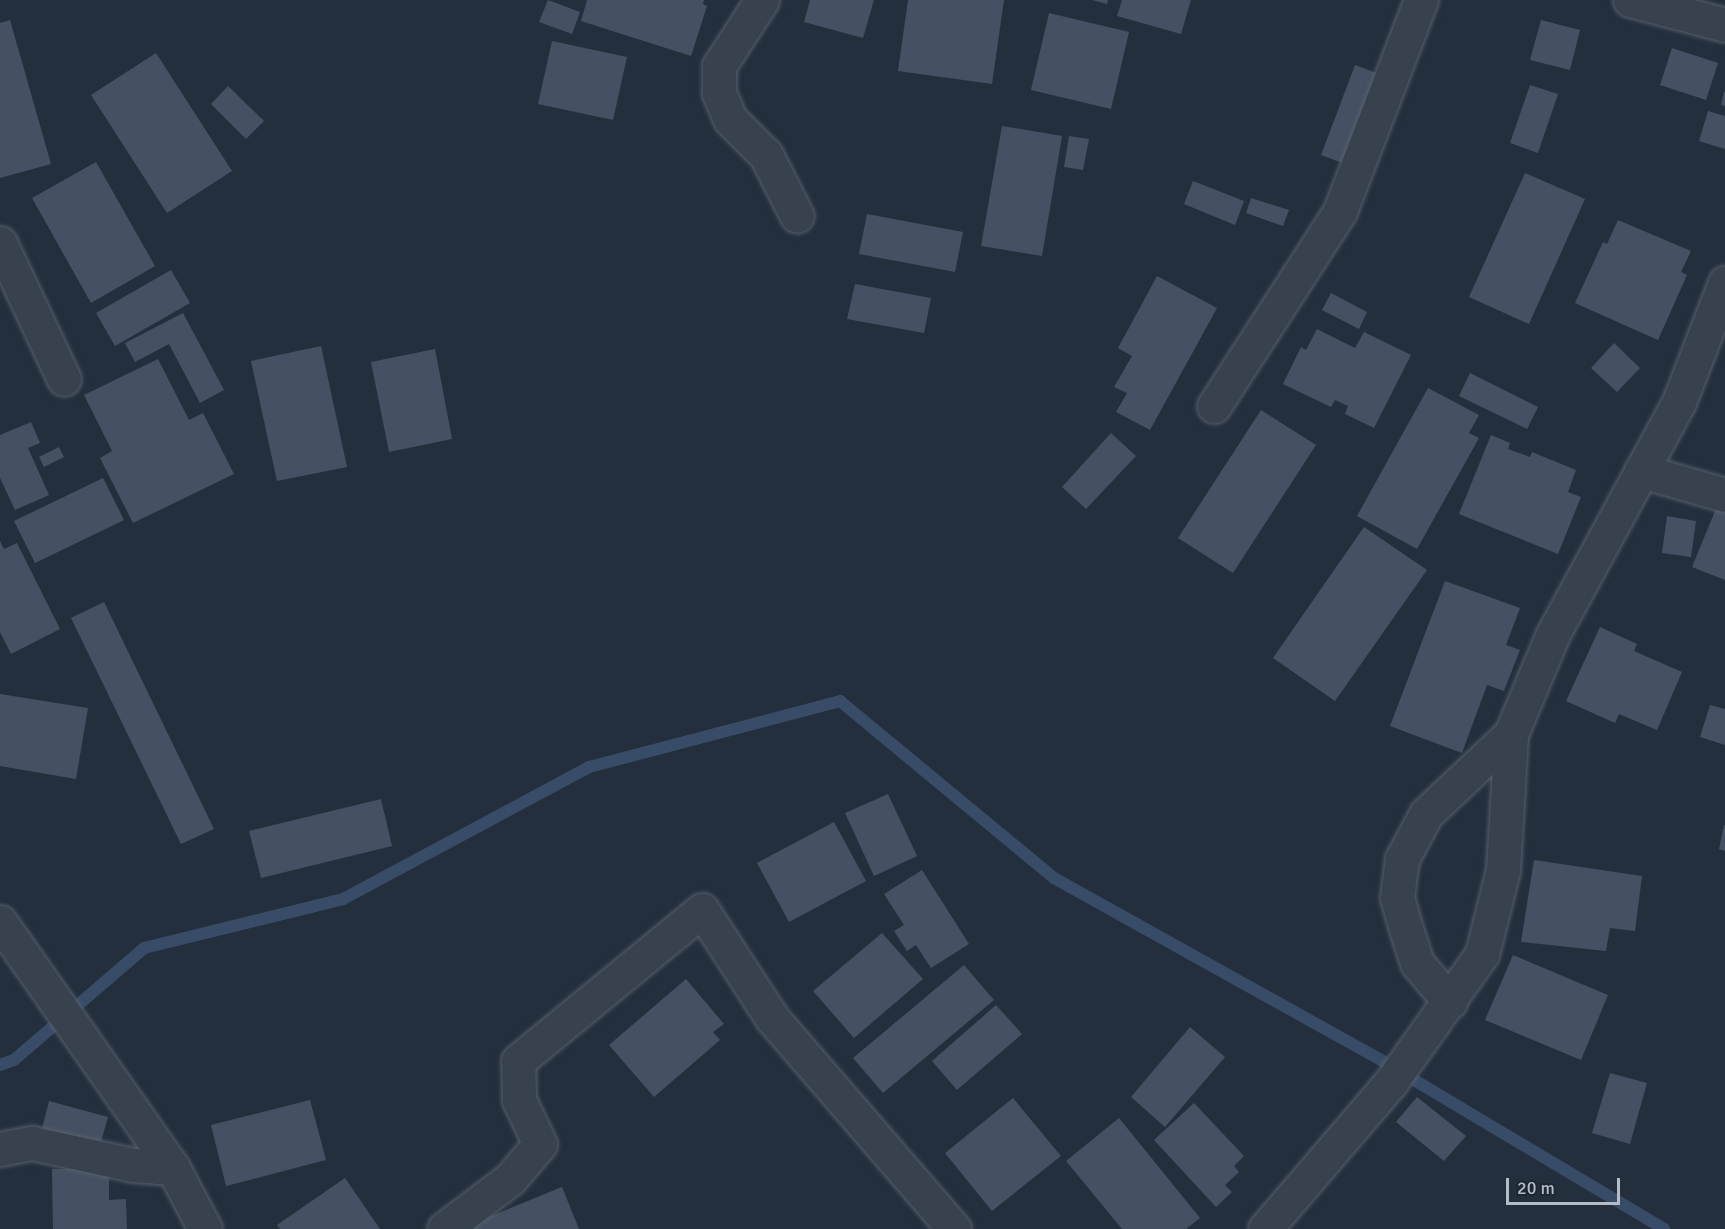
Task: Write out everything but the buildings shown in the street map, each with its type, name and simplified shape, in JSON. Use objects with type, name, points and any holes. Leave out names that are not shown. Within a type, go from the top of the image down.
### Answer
[{"type":"street","points":[[762,0],[719,66],[719,93],[730,119],[766,155],[797,216]]},
{"type":"street","points":[[1214,406],[1340,211],[1421,0]]},
{"type":"street","points":[[1630,0],[1725,26]]},
{"type":"street","points":[[0,243],[64,379]]},
{"type":"street","points":[[1264,1229],[1400,1070],[1482,954],[1503,870],[1510,734],[1553,634],[1679,402],[1725,283]]},
{"type":"street","points":[[1641,471],[1725,495]]},
{"type":"street","points":[[1450,1002],[1417,963],[1397,898],[1402,859],[1426,814],[1510,734]]},
{"type":"street","points":[[444,1229],[510,1179],[540,1144],[519,1100],[518,1061],[702,910],[772,1018],[954,1229]]},
{"type":"street","points":[[0,922],[173,1168],[205,1229]]},
{"type":"street","points":[[0,1149],[32,1143],[133,1165],[173,1168]]},
{"type":"waterway","points":[[0,1065],[14,1060],[144,948],[343,899],[589,767],[840,701],[1054,878],[1384,1062],[1664,1229]]}]
